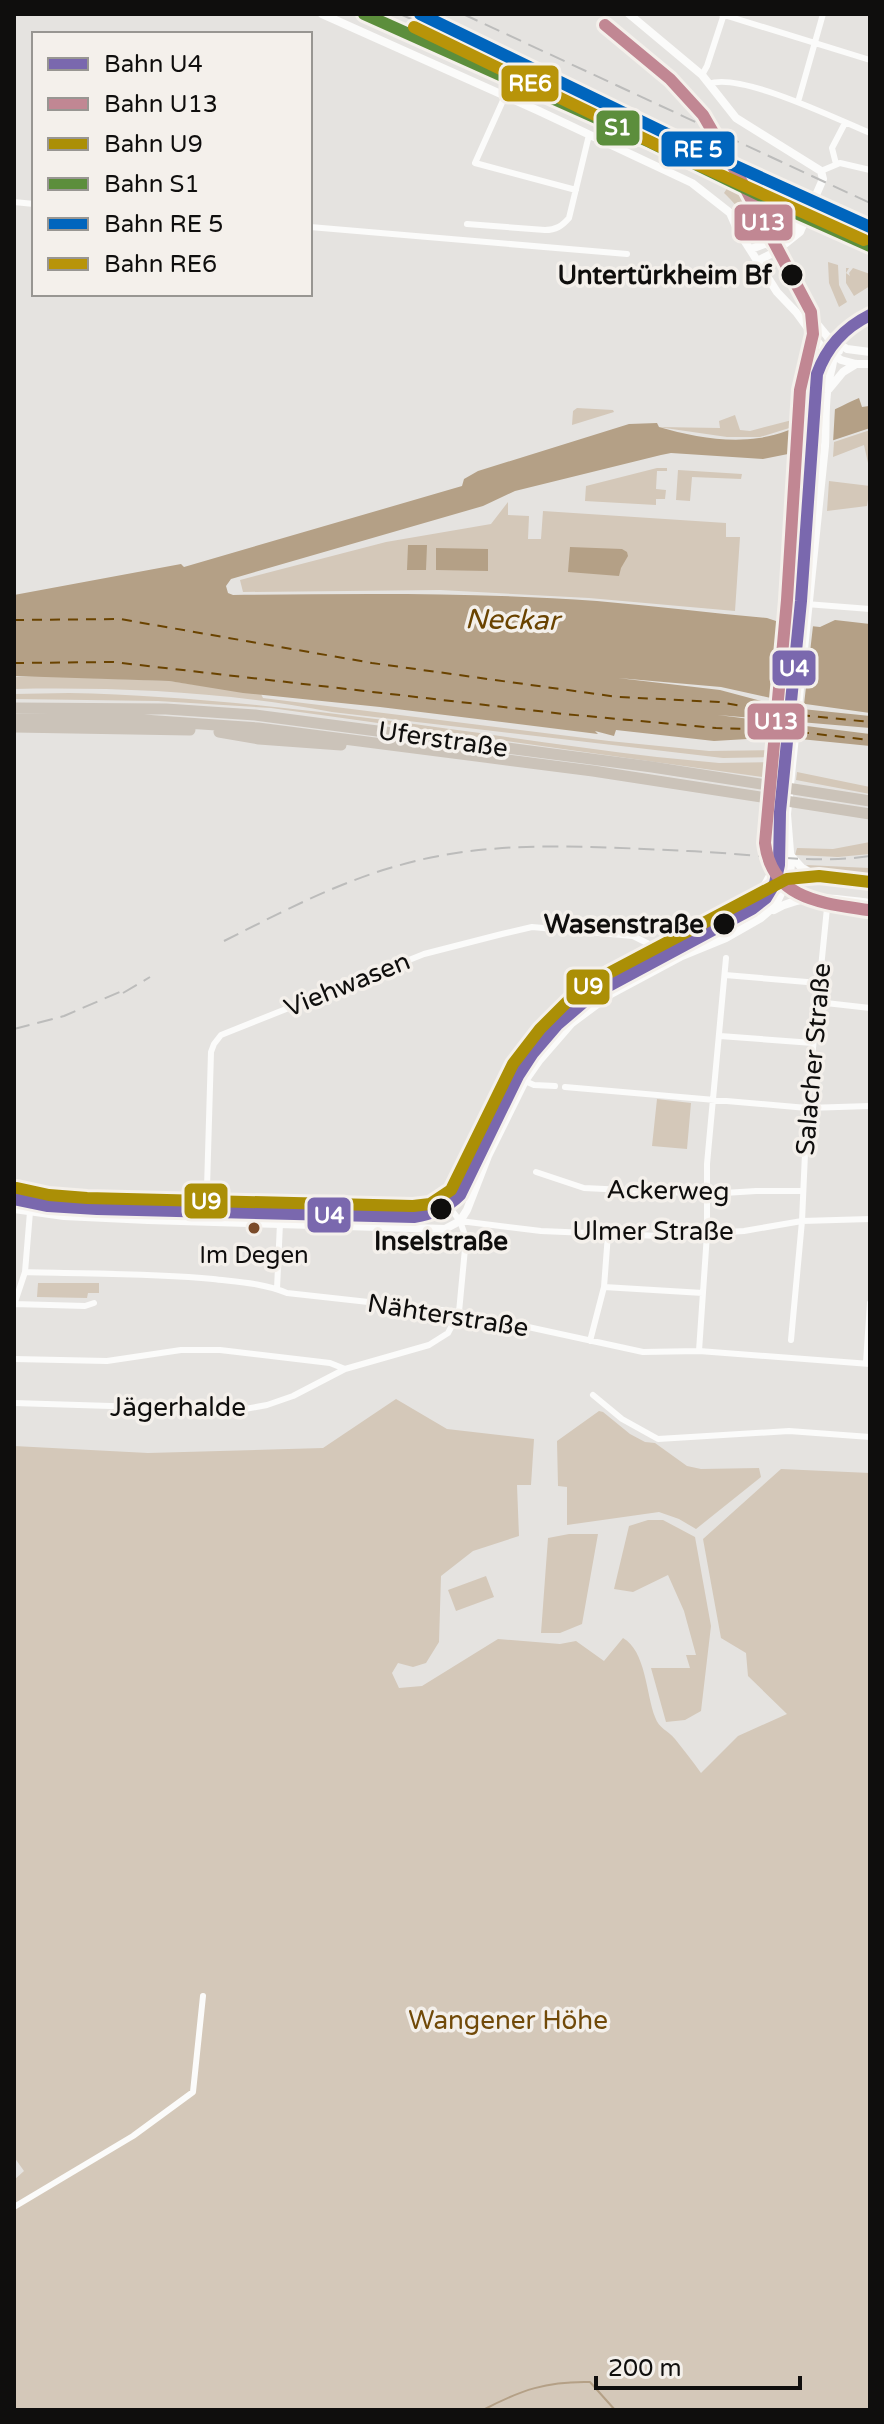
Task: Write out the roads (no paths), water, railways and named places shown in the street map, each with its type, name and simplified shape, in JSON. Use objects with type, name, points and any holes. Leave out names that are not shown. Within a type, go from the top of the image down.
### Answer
[{"type":"highway","name":"Uferstraße","points":[[14,708],[154,708],[255,715],[652,767],[870,801]]},
{"type":"highway","name":"Uferstraße","points":[[14,719],[129,719],[258,728],[697,786],[870,814]]},
{"type":"highway","points":[[14,727],[207,731],[353,746],[369,742]]},
{"type":"street","points":[[322,14],[692,183],[729,212],[747,221],[775,252],[797,283],[813,319],[827,336],[843,348],[866,352]]},
{"type":"street","points":[[629,14],[702,75],[736,118],[821,171],[823,179],[800,232],[775,252],[757,261]]},
{"type":"street","points":[[702,75],[723,14],[870,60]]},
{"type":"street","points":[[798,102],[823,14]]},
{"type":"street","points":[[709,84],[727,81],[798,102],[870,133]]},
{"type":"street","points":[[505,96],[475,163],[576,190]]},
{"type":"street","points":[[836,164],[832,148],[845,123]]},
{"type":"street","points":[[467,224],[552,230],[564,224],[569,218],[589,135]]},
{"type":"street","points":[[821,171],[844,163],[870,170]]},
{"type":"street","points":[[729,212],[777,292],[808,330],[832,353],[856,364],[870,364]]},
{"type":"street","points":[[751,249],[803,222]]},
{"type":"street","points":[[312,227],[627,254]]},
{"type":"street","points":[[760,894],[773,870],[773,811],[802,503],[810,369],[808,330]]},
{"type":"street","points":[[770,912],[786,884],[791,855],[787,814],[825,446],[832,353],[827,336]]},
{"type":"street","points":[[810,369],[817,358],[832,353],[866,352]]},
{"type":"street","points":[[810,369],[819,360],[827,363],[827,394]]},
{"type":"street","points":[[827,394],[836,379],[856,364]]},
{"type":"street","points":[[802,503],[811,515],[817,514]]},
{"type":"street","points":[[795,593],[808,604],[870,609]]},
{"type":"street","points":[[791,855],[805,871],[822,879]]},
{"type":"street","points":[[773,870],[801,898]]},
{"type":"street","points":[[14,1191],[69,1201],[424,1209],[443,1199],[452,1188],[533,1046],[584,996],[760,894],[786,884],[822,879],[870,884]]},
{"type":"street","points":[[462,1225],[505,1118],[525,1081],[555,1041],[590,1008],[643,976],[726,938],[801,898],[870,903]]},
{"type":"street","name":"Salacher Straße","points":[[791,1340],[802,1221],[807,1108],[828,898]]},
{"type":"street","name":"Viehwasen","points":[[206,1222],[211,1052],[221,1035],[424,954],[532,927],[633,936],[647,943],[656,954]]},
{"type":"street","points":[[699,1351],[707,1234],[707,1164],[726,958]]},
{"type":"street","points":[[725,975],[819,983]]},
{"type":"street","points":[[817,1002],[869,1008],[870,996]]},
{"type":"street","points":[[720,1036],[813,1043]]},
{"type":"street","points":[[525,1081],[534,1085],[555,1086]]},
{"type":"street","points":[[565,1087],[807,1108],[870,1106]]},
{"type":"street","name":"Ackerweg","points":[[536,1172],[584,1188],[708,1194],[803,1191]]},
{"type":"street","points":[[443,1199],[462,1225],[466,1238],[459,1312]]},
{"type":"street","points":[[14,1209],[73,1217],[206,1222],[445,1229],[462,1225]]},
{"type":"street","points":[[30,1212],[25,1272],[17,1285],[14,1305],[85,1306],[94,1303]]},
{"type":"street","name":"Ulmer Straße","points":[[462,1225],[660,1236],[744,1231],[802,1221],[870,1219]]},
{"type":"street","points":[[277,1289],[280,1223]]},
{"type":"street","points":[[590,1341],[604,1287],[608,1234]]},
{"type":"street","name":"Nähterstraße","points":[[25,1272],[182,1276],[263,1285],[287,1293],[459,1312],[643,1352],[699,1351],[868,1364]]},
{"type":"street","points":[[604,1287],[703,1293]]},
{"type":"street","points":[[868,1364],[870,1306]]},
{"type":"street","name":"Jägerhalde","points":[[14,1403],[240,1410],[267,1405],[293,1396],[345,1369],[429,1345],[448,1333],[459,1312]]},
{"type":"street","points":[[14,1359],[107,1361],[181,1350],[220,1350],[330,1363],[345,1369]]},
{"type":"street","points":[[593,1395],[622,1419],[658,1439],[789,1431],[870,1437]]},
{"type":"street","points":[[14,2207],[115,2148],[193,2092],[203,1996]]},
{"type":"water","name":"Neckar","points":[[859,398],[862,407],[869,406],[870,428],[798,452],[763,459],[661,455],[515,491],[483,506],[231,579],[226,586],[228,593],[233,595],[415,594],[552,598],[767,618],[782,623],[820,627],[835,620],[870,624],[870,713],[784,701],[721,687],[618,678],[720,690],[783,707],[870,716],[870,728],[718,715],[870,734],[870,746],[780,737],[714,741],[616,730],[614,736],[595,731],[598,734],[243,693],[169,681],[14,676],[14,595],[181,564],[184,567],[462,486],[464,479],[478,471],[629,424],[657,423],[659,427],[708,438],[759,438],[798,427]]},
{"type":"water","points":[[408,545],[427,545],[426,570],[407,570]]},
{"type":"water","points":[[570,547],[622,549],[628,556],[619,576],[568,572]]},
{"type":"water","points":[[436,548],[488,549],[488,571],[436,570]]},
{"type":"waterway","points":[[483,2410],[535,2388],[590,2382],[615,2410]]},
{"type":"railway","points":[[400,14],[628,115]]},
{"type":"railway","points":[[463,14],[870,203]]},
{"type":"railway","points":[[224,941],[352,881],[397,866],[468,851],[541,846],[710,852],[802,859],[870,856]]},
{"type":"railway","points":[[123,993],[150,977]]},
{"type":"railway","points":[[14,1029],[64,1016],[122,991]]},
{"type":"rail line","name":"S1","points":[[364,14],[650,142],[870,246]]},
{"type":"rail line","name":"U13","points":[[605,25],[670,79],[703,115],[811,312],[813,334],[800,390],[787,600],[765,843],[778,877],[789,887],[817,901],[868,910]]},
{"type":"rail line","name":"RE6","points":[[414,27],[692,162],[864,240]]},
{"type":"rail line","name":"U4","points":[[14,1199],[48,1206],[97,1209],[414,1217],[433,1212],[460,1195],[518,1076],[557,1025],[592,995],[752,909],[766,898],[775,883],[779,865],[780,812],[801,601],[817,374],[838,339],[870,315]]},
{"type":"rail line","name":"U9","points":[[17,1188],[49,1195],[87,1198],[430,1204],[451,1190],[513,1064],[540,1029],[570,999],[609,973],[787,879],[819,876],[870,882]]},
{"type":"place","name":"Untertürkheim Bf","points":[[792,275]]},
{"type":"place","name":"Wasenstraße","points":[[724,924]]},
{"type":"place","name":"Inselstraße","points":[[441,1209]]},
{"type":"place","name":"Im Degen","points":[[254,1228]]},
{"type":"park label","name":"Wangener Höhe","points":[[508,2020]]}]
